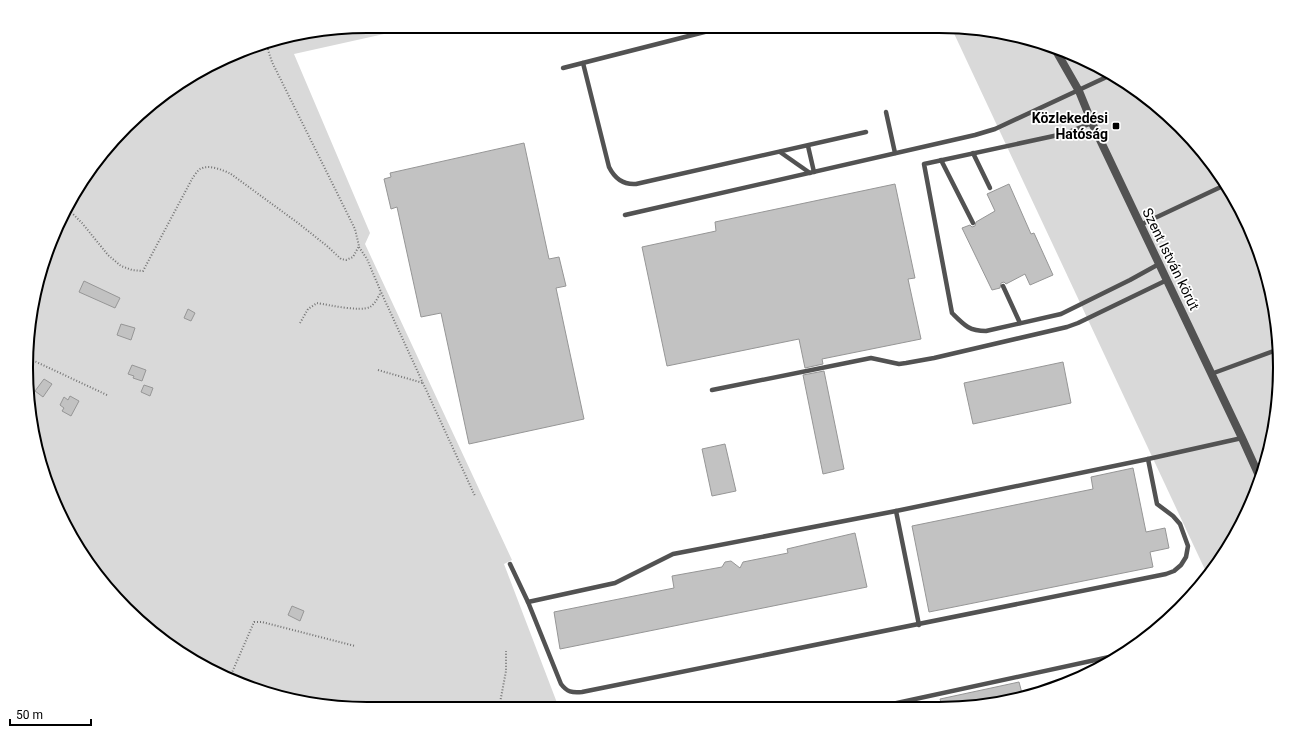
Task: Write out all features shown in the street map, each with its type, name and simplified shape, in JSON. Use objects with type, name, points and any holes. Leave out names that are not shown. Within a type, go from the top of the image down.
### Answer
[{"type":"street","name":"Szent István körút","points":[[1059,55],[1079,91],[1092,123],[1257,470]]},
{"type":"lane","points":[[564,68],[701,33]]},
{"type":"lane","points":[[583,63],[609,167],[615,178],[620,182],[630,185],[866,132]]},
{"type":"lane","points":[[625,215],[812,173],[995,129],[1106,78]]},
{"type":"lane","points":[[886,112],[895,153]]},
{"type":"lane","points":[[1092,123],[1063,134],[924,164],[952,313],[963,324],[976,331],[1061,314],[1159,264]]},
{"type":"lane","points":[[808,146],[812,173]]},
{"type":"lane","points":[[780,152],[812,173]]},
{"type":"lane","points":[[973,153],[990,188]]},
{"type":"lane","points":[[941,160],[973,224]]},
{"type":"lane","points":[[1140,225],[1220,187]]},
{"type":"lane","points":[[712,390],[871,358],[899,364],[934,358],[1067,327],[1167,280]]},
{"type":"lane","points":[[1003,286],[1020,323]]},
{"type":"lane","points":[[1211,374],[1272,352]]},
{"type":"lane","points":[[528,602],[615,583],[673,554],[896,511],[1242,438]]},
{"type":"lane","points":[[510,564],[528,602],[561,684],[565,689],[574,693],[582,692],[919,625],[1166,574],[1174,571],[1186,557],[1188,546],[1180,524],[1173,516],[1157,504],[1148,459]]},
{"type":"lane","points":[[896,511],[919,625]]},
{"type":"lane","points":[[901,702],[1104,658]]},
{"type":"path","points":[[268,48],[272,62],[355,229],[359,246],[367,259],[475,496]]},
{"type":"path","points":[[71,212],[108,255],[120,266],[132,270],[143,271],[192,179],[199,170],[210,167],[231,174],[298,223],[341,259],[346,260],[353,257],[359,246]]},
{"type":"path","points":[[300,323],[308,309],[317,303],[362,309],[375,302],[381,292]]},
{"type":"path","points":[[33,361],[107,395]]},
{"type":"path","points":[[378,370],[423,383]]},
{"type":"path","points":[[232,673],[254,622],[262,622],[355,646]]},
{"type":"path","points":[[500,702],[506,670],[506,651]]},
{"type":"shaded area","points":[[388,33],[294,54],[370,233],[365,244],[512,560],[504,564],[557,702],[368,702],[324,699],[281,691],[239,677],[182,646],[147,619],[131,604],[102,571],[89,553],[58,496],[44,454],[39,433],[33,368],[39,302],[44,281],[58,239],[89,182],[116,147],[131,131],[164,102],[182,89],[239,58],[281,44],[324,36]]},
{"type":"shaded area","points":[[954,34],[1004,39],[1025,44],[1067,58],[1124,89],[1159,116],[1190,147],[1217,182],[1248,239],[1262,281],[1270,324],[1273,368],[1270,411],[1262,454],[1248,496],[1228,535],[1205,570]]},
{"type":"building","points":[[524,143],[549,259],[559,257],[566,286],[556,288],[584,419],[469,444],[441,313],[421,317],[397,207],[391,209],[384,179],[391,177],[390,173]]},
{"type":"building","points":[[895,184],[915,278],[908,279],[921,339],[822,359],[823,364],[805,368],[799,339],[667,366],[642,247],[716,231],[715,222]]},
{"type":"building","points":[[1009,184],[1031,234],[1034,233],[1053,275],[1030,285],[1025,274],[1006,284],[1004,282],[1001,283],[1000,288],[992,290],[962,228],[970,225],[972,227],[975,226],[976,222],[995,211],[987,194]]},
{"type":"building","points":[[84,281],[120,298],[115,308],[79,292]]},
{"type":"building","points":[[188,309],[195,313],[191,321],[184,318]]},
{"type":"building","points":[[121,324],[135,328],[131,340],[117,335]]},
{"type":"building","points":[[1063,362],[1071,403],[973,424],[964,383]]},
{"type":"building","points":[[132,365],[146,370],[142,381],[133,378],[134,376],[128,374]]},
{"type":"building","points":[[824,371],[844,469],[823,474],[803,375]]},
{"type":"building","points":[[44,379],[52,384],[43,397],[35,391]]},
{"type":"building","points":[[144,385],[153,388],[150,396],[141,392]]},
{"type":"building","points":[[70,396],[79,401],[71,416],[62,411],[64,408],[60,405],[64,397],[68,400]]},
{"type":"building","points":[[725,444],[736,491],[712,496],[702,449]]},
{"type":"building","points":[[1133,468],[1146,532],[1165,528],[1169,548],[1150,552],[1153,567],[929,612],[912,526],[1093,489],[1091,477]]},
{"type":"building","points":[[855,533],[867,587],[560,649],[554,612],[674,588],[672,576],[722,567],[725,562],[731,561],[740,568],[743,562],[788,553],[787,549]]},
{"type":"building","points":[[292,606],[304,611],[300,621],[288,615]]},
{"type":"building","points":[[1019,682],[1022,692],[1004,696],[960,701],[941,702],[940,699]]},
{"type":"place","name":"Közlekedési Hatóság","points":[[1116,126]]}]
